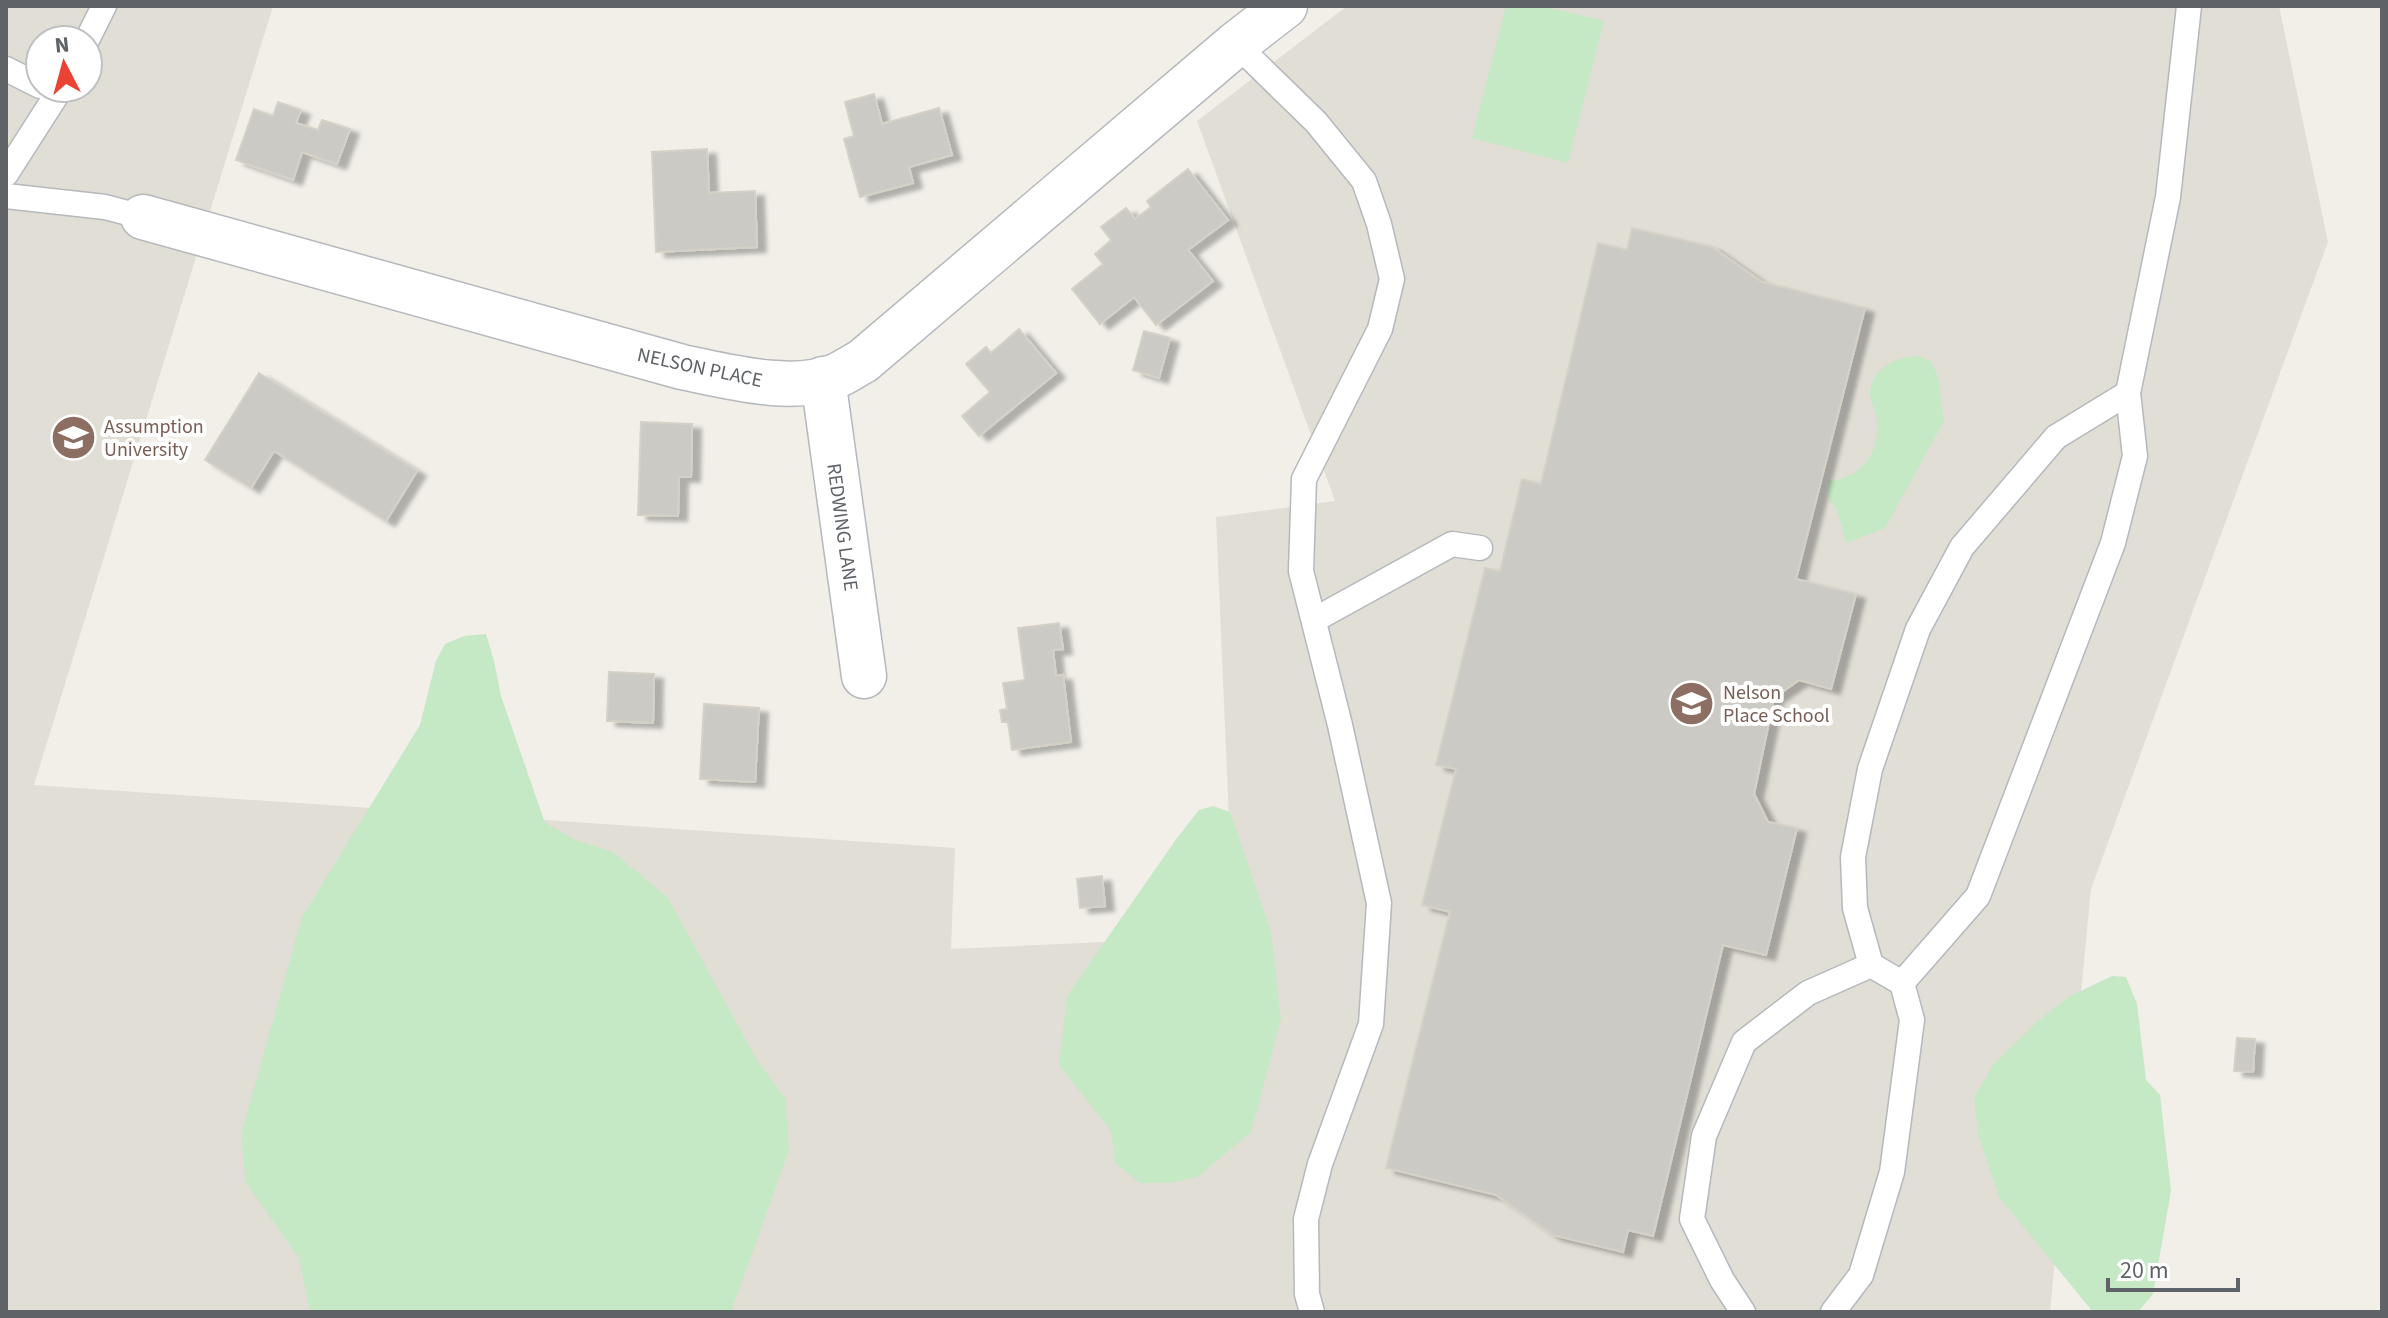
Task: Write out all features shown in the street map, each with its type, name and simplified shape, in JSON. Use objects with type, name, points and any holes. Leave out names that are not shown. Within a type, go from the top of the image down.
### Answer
[{"type":"street","name":"NELSON PLACE","points":[[143,217],[682,367],[767,382],[823,379],[863,361],[1236,44],[1285,6]]},
{"type":"street","name":"REDWING LANE","points":[[823,379],[864,676]]},
{"type":"lane","points":[[95,24],[104,6]]},
{"type":"lane","points":[[1902,983],[1978,896],[2108,558],[2135,456],[2128,393],[2168,197],[2189,6]]},
{"type":"lane","points":[[1236,44],[1316,122],[1364,181],[1379,224],[1392,279],[1380,329],[1304,479],[1301,571],[1379,903],[1371,1024],[1320,1164],[1306,1219],[1307,1294],[1312,1312]]},
{"type":"lane","points":[[6,174],[42,104]]},
{"type":"lane","points":[[6,196],[105,207],[143,217]]},
{"type":"lane","points":[[1838,1310],[1861,1275],[1892,1172],[1912,1020],[1902,983],[1871,965],[1855,908],[1853,857],[1870,769],[1918,629],[1962,547],[2056,437],[2128,393]]},
{"type":"lane","points":[[1314,620],[1452,544],[1480,548]]},
{"type":"lane","points":[[1743,1312],[1722,1280],[1692,1219],[1704,1136],[1744,1042],[1808,993],[1871,965]]},
{"type":"shaded area","name":"Nelson Place School","points":[[6,6],[273,6],[34,785],[955,848],[951,949],[1234,936],[1216,517],[1335,501],[1197,121],[1347,6],[2279,6],[2328,242],[2091,889],[2050,1312],[6,1312]]},
{"type":"green space","points":[[1506,6],[1542,6],[1604,21],[1568,163],[1472,138]]},
{"type":"green space","points":[[1916,356],[1931,361],[1938,377],[1944,421],[1885,528],[1846,543],[1837,510],[1828,497],[1828,481],[1850,475],[1872,454],[1877,421],[1870,391],[1876,376],[1893,361]]},
{"type":"green space","points":[[486,634],[501,696],[545,823],[578,841],[613,852],[668,898],[758,1062],[785,1098],[789,1150],[731,1312],[310,1312],[299,1258],[246,1183],[241,1135],[302,917],[420,725],[436,661],[445,644],[464,636]]},
{"type":"green space","points":[[1213,806],[1230,812],[1271,932],[1281,1019],[1251,1132],[1197,1177],[1169,1183],[1140,1183],[1115,1163],[1111,1131],[1059,1065],[1067,996],[1177,838],[1199,810]]},
{"type":"green space","points":[[2112,976],[2126,977],[2137,1004],[2146,1080],[2160,1095],[2171,1191],[2153,1294],[2138,1312],[2093,1312],[1999,1197],[1978,1135],[1974,1096],[1994,1064],[2036,1023],[2068,997]]},
{"type":"building","points":[[874,94],[882,124],[939,108],[952,155],[909,167],[913,183],[860,197],[844,139],[854,136],[845,102]]},
{"type":"building","points":[[278,102],[301,110],[296,123],[318,130],[322,120],[350,129],[337,164],[302,152],[293,180],[236,160],[254,109],[273,116]]},
{"type":"building","points":[[707,149],[709,193],[755,191],[757,247],[656,252],[652,152]]},
{"type":"building","points":[[1188,169],[1228,220],[1188,250],[1213,281],[1156,325],[1134,297],[1100,324],[1072,289],[1103,264],[1095,254],[1111,240],[1101,227],[1126,208],[1135,219],[1151,207],[1147,201]]},
{"type":"building","points":[[1632,228],[1712,247],[1762,282],[1865,308],[1796,579],[1856,594],[1831,689],[1799,680],[1774,698],[1754,794],[1768,822],[1797,828],[1766,955],[1723,945],[1653,1236],[1628,1230],[1623,1252],[1553,1235],[1496,1195],[1386,1168],[1450,912],[1422,905],[1456,769],[1436,765],[1485,568],[1500,571],[1522,479],[1541,484],[1598,243],[1627,250]]},
{"type":"building","points":[[1019,329],[1056,373],[979,436],[962,416],[990,392],[966,364],[986,347],[991,353]]},
{"type":"building","points":[[1144,331],[1170,338],[1159,378],[1133,370]]},
{"type":"building","points":[[259,373],[417,471],[386,521],[274,451],[251,488],[205,460]]},
{"type":"building","points":[[641,422],[692,424],[691,477],[679,477],[678,516],[638,515]]},
{"type":"building","points":[[1059,623],[1063,649],[1053,650],[1056,676],[1063,675],[1071,742],[1012,750],[1008,722],[1002,722],[1000,710],[1007,709],[1003,683],[1025,680],[1018,628]]},
{"type":"building","points":[[609,672],[654,674],[653,723],[607,721]]},
{"type":"building","points":[[704,704],[759,708],[755,782],[700,779]]},
{"type":"building","points":[[1102,876],[1105,906],[1080,908],[1077,879]]},
{"type":"building","points":[[2237,1038],[2255,1039],[2253,1072],[2234,1071]]},
{"type":"place","name":"Assumption University","points":[[73,437]]},
{"type":"place","name":"Nelson Place School","points":[[1692,703]]}]
